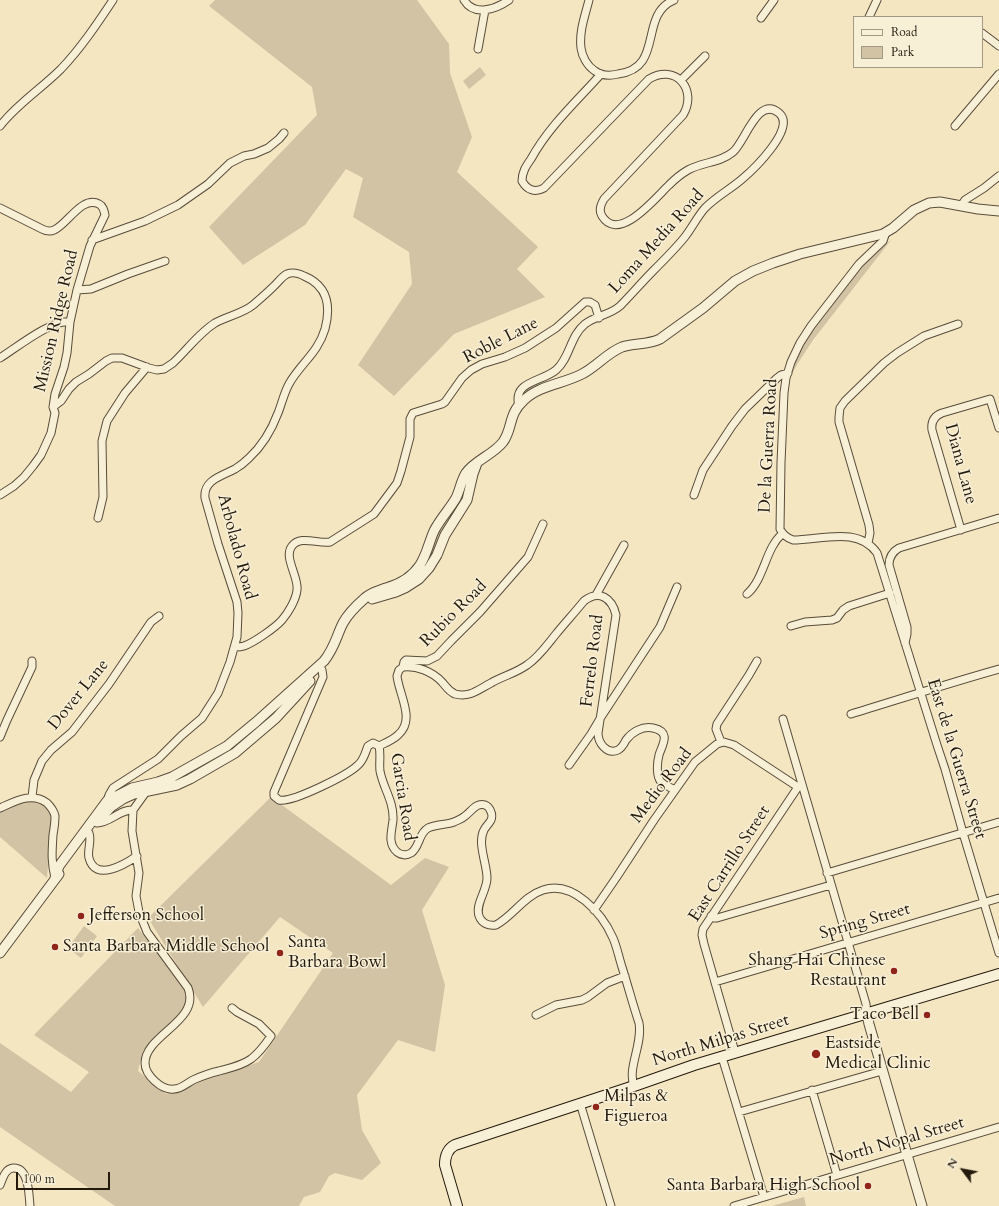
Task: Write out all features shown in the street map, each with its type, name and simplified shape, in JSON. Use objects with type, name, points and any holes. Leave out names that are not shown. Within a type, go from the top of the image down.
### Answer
[{"type":"main road","name":"North Milpas Street","points":[[458,1206],[445,1165],[448,1150],[455,1145],[735,1052],[999,974]]},
{"type":"street","points":[[0,126],[61,68],[85,40],[113,0]]},
{"type":"street","points":[[464,0],[468,5],[478,10],[495,8],[509,0]]},
{"type":"street","points":[[589,0],[581,33],[582,52],[590,66],[596,72],[607,76],[627,72],[639,65],[650,46],[657,15],[664,5],[674,0]]},
{"type":"street","points":[[761,18],[774,0]]},
{"type":"street","points":[[870,16],[877,0]]},
{"type":"street","points":[[478,49],[485,10]]},
{"type":"street","points":[[983,33],[999,46]]},
{"type":"street","points":[[601,74],[557,122],[537,148],[523,174],[522,181],[528,188],[537,190],[547,186],[650,79],[656,75],[663,74],[671,75],[681,80],[705,56]]},
{"type":"street","points":[[955,126],[999,74]]},
{"type":"street","name":"Loma Media Road","points":[[519,406],[517,399],[518,393],[521,389],[531,382],[546,376],[557,369],[565,358],[572,340],[580,328],[589,321],[612,312],[620,306],[677,246],[710,203],[740,181],[765,156],[782,132],[784,121],[780,114],[773,110],[764,110],[754,118],[741,143],[731,154],[721,159],[693,167],[684,172],[633,218],[619,224],[608,222],[600,214],[600,207],[604,199],[687,109],[689,101],[688,93],[681,80]]},
{"type":"street","points":[[92,240],[145,221],[178,205],[208,184],[230,163],[244,156],[254,154],[268,148],[284,133]]},
{"type":"street","points":[[961,206],[965,200],[999,176]]},
{"type":"street","points":[[55,878],[59,866],[107,801],[132,788],[172,778],[231,743],[324,660],[334,645],[344,622],[358,605],[402,590],[426,572],[436,557],[445,535],[466,504],[477,463],[502,443],[507,434],[513,414],[526,398],[535,392],[583,373],[620,348],[653,342],[660,339],[736,282],[755,270],[773,262],[886,232],[895,227],[914,210],[929,202],[940,202],[999,211]]},
{"type":"street","name":"Mission Ridge Road","points":[[0,208],[49,231],[57,229],[80,208],[90,203],[97,203],[102,208],[104,215],[92,240],[76,290],[70,322],[67,353],[64,367],[56,389],[53,407],[55,414],[54,424],[51,433],[41,455],[24,477],[0,495]]},
{"type":"street","name":"De la Guerra Road","points":[[868,543],[860,539],[845,536],[793,540],[782,534],[780,522],[784,392],[793,356],[804,337],[856,268],[883,241],[886,232]]},
{"type":"street","points":[[76,290],[91,289],[165,261]]},
{"type":"street","name":"Arbolado Road","points":[[53,407],[60,401],[73,384],[109,359],[115,357],[122,358],[157,370],[168,367],[209,327],[223,319],[247,309],[267,293],[285,275],[295,273],[309,278],[318,284],[326,298],[328,313],[323,335],[315,351],[296,373],[289,384],[271,430],[250,457],[236,468],[212,480],[207,486],[205,493],[205,498],[218,544],[237,602],[238,625],[235,646],[221,687],[212,704],[202,718],[158,759],[113,788],[107,801]]},
{"type":"street","name":"Roble Lane","points":[[235,646],[240,647],[248,644],[276,626],[285,616],[297,590],[297,582],[289,556],[290,549],[294,544],[301,541],[330,542],[372,516],[378,510],[399,478],[410,437],[410,419],[413,413],[442,404],[462,378],[471,370],[482,364],[505,357],[525,348],[561,325],[585,302],[590,302],[595,305],[599,318]]},
{"type":"street","points":[[0,358],[47,327],[66,321],[70,322]]},
{"type":"street","points":[[868,543],[870,533],[869,525],[839,422],[840,408],[848,398],[884,363],[897,353],[924,336],[958,324]]},
{"type":"street","points":[[98,518],[103,497],[102,441],[107,421],[125,393],[147,367]]},
{"type":"street","points":[[694,495],[703,470],[736,420],[777,378],[788,373]]},
{"type":"street","name":"Diana Lane","points":[[961,530],[932,430],[933,420],[938,414],[990,399],[999,428]]},
{"type":"street","points":[[961,530],[999,518]]},
{"type":"street","name":"Rubio Road","points":[[403,667],[406,660],[427,661],[437,656],[480,612],[528,557],[543,524]]},
{"type":"street","name":"East de la Guerra Street","points":[[905,642],[907,627],[890,568],[892,553],[899,548],[961,530]]},
{"type":"street","points":[[747,594],[754,587],[773,545],[782,534]]},
{"type":"street","name":"East de la Guerra Street","points":[[868,543],[878,555],[946,769],[962,833],[999,952]]},
{"type":"street","points":[[596,595],[624,545]]},
{"type":"street","points":[[569,765],[591,734],[660,627],[677,587]]},
{"type":"street","points":[[790,626],[805,622],[832,620],[837,618],[845,608],[849,606],[890,593]]},
{"type":"street","name":"Ferrelo Road","points":[[403,667],[414,667],[431,674],[440,680],[449,691],[453,693],[465,695],[473,693],[494,681],[523,668],[533,661],[584,601],[596,595],[602,596],[611,603],[616,615],[598,733],[600,742],[604,747],[611,750],[618,750],[629,736],[638,730],[653,728],[663,734],[665,740],[658,760],[658,776],[662,783],[675,790]]},
{"type":"street","points":[[0,953],[106,812],[119,801],[131,795],[172,786],[186,781],[235,753],[276,718],[332,659],[340,648],[350,621],[351,613]]},
{"type":"street","name":"Dover Lane","points":[[32,797],[34,780],[42,761],[51,750],[72,732],[115,676],[151,622],[159,616]]},
{"type":"street","points":[[0,737],[32,667],[32,661]]},
{"type":"street","points":[[757,661],[717,724],[716,729],[721,742],[728,742],[734,745],[800,787]]},
{"type":"street","points":[[379,746],[398,735],[403,730],[406,723],[406,714],[397,676],[399,670],[403,667]]},
{"type":"street","points":[[851,714],[999,669]]},
{"type":"street","name":"Garcia Road","points":[[322,670],[323,677],[274,792],[274,796],[283,801],[309,792],[355,768],[363,758],[368,746],[370,744],[376,744],[379,746],[380,770],[392,809],[393,819],[391,842],[399,853],[410,854],[415,848],[422,834],[427,829],[461,819],[476,806],[486,806],[491,810],[491,821],[484,829],[481,840],[487,884],[480,902],[479,914],[484,922],[490,925],[496,925],[534,894],[545,889],[552,888],[560,888],[576,894],[594,910],[613,940],[640,1027],[632,1077],[634,1086]]},
{"type":"street","points":[[783,719],[800,787],[866,1004],[869,1024],[882,1071],[922,1206]]},
{"type":"street","name":"Medio Road","points":[[594,910],[675,790],[696,762],[710,749],[721,742]]},
{"type":"street","name":"East Carrillo Street","points":[[735,1052],[702,935],[703,929],[800,787]]},
{"type":"street","points":[[146,792],[133,810],[132,831],[140,873],[136,901],[147,932],[188,988],[190,998],[190,1003],[184,1014],[152,1047],[146,1056],[146,1070],[152,1078],[165,1088],[173,1090],[208,1074],[239,1066],[256,1055],[271,1036],[259,1024],[232,1008]]},
{"type":"street","points":[[0,808],[20,799],[32,797],[46,802],[50,807],[54,813],[55,820],[52,861],[55,878]]},
{"type":"street","points":[[97,823],[102,823],[126,810],[133,810]]},
{"type":"street","points":[[827,873],[999,822]]},
{"type":"street","points":[[90,833],[89,858],[93,865],[98,869],[113,869],[137,856]]},
{"type":"street","points":[[711,916],[718,918],[831,885]]},
{"type":"street","name":"Spring Street","points":[[716,982],[999,898]]},
{"type":"street","points":[[536,1015],[556,1005],[582,1000],[607,983],[624,976]]},
{"type":"street","points":[[722,1057],[764,1197]]},
{"type":"street","points":[[739,1112],[882,1071]]},
{"type":"street","points":[[812,1090],[838,1175]]},
{"type":"street","points":[[580,1103],[611,1206]]},
{"type":"street","name":"North Nopal Street","points":[[734,1206],[999,1128]]},
{"type":"street","points":[[0,1185],[8,1170],[15,1168],[21,1170],[25,1176],[30,1206]]},
{"type":"green space","points":[[215,0],[417,0],[449,44],[450,73],[472,137],[457,172],[538,247],[517,269],[545,297],[454,334],[394,396],[358,365],[412,284],[409,252],[353,217],[363,178],[346,169],[305,225],[243,265],[209,227],[317,115],[312,87],[209,6]]},
{"type":"green space","points":[[480,67],[486,75],[469,89],[463,81]]},
{"type":"green space","points":[[891,240],[813,340],[791,376],[796,359],[807,338],[861,268]]},
{"type":"green space","points":[[465,480],[469,487],[427,569],[398,587],[432,547],[440,528],[459,500]]},
{"type":"green space","points":[[279,704],[287,704],[242,745],[181,781],[125,793],[170,781]]},
{"type":"green space","points":[[271,797],[391,885],[425,858],[449,867],[422,910],[445,985],[435,1052],[398,1040],[357,1095],[362,1130],[381,1163],[362,1180],[335,1173],[329,1176],[320,1192],[304,1197],[299,1206],[115,1206],[0,1127],[0,1043],[71,1092],[89,1072],[34,1035],[138,928],[184,989],[187,1001],[182,1013],[143,1051],[138,1071],[166,1094],[259,1062],[333,953],[280,917],[203,1007],[148,918]]},
{"type":"green space","points":[[24,801],[37,801],[49,808],[52,818],[47,878],[0,837],[0,812]]},
{"type":"green space","points":[[84,926],[97,936],[81,958],[68,948]]},
{"type":"green space","points":[[804,1197],[806,1206],[772,1206]]},
{"type":"place","name":"Jefferson School","points":[[81,916]]},
{"type":"place","name":"Santa Barbara Middle School","points":[[55,947]]},
{"type":"place","name":"Santa Barbara Bowl","points":[[280,953]]},
{"type":"place","name":"Shang Hai Chinese Restaurant","points":[[894,971]]},
{"type":"place","name":"Taco Bell","points":[[927,1015]]},
{"type":"place","name":"Eastside Medical Clinic","points":[[816,1054]]},
{"type":"place","name":"Milpas & Figueroa","points":[[596,1107]]},
{"type":"place","name":"Santa Barbara High School","points":[[868,1186]]}]
